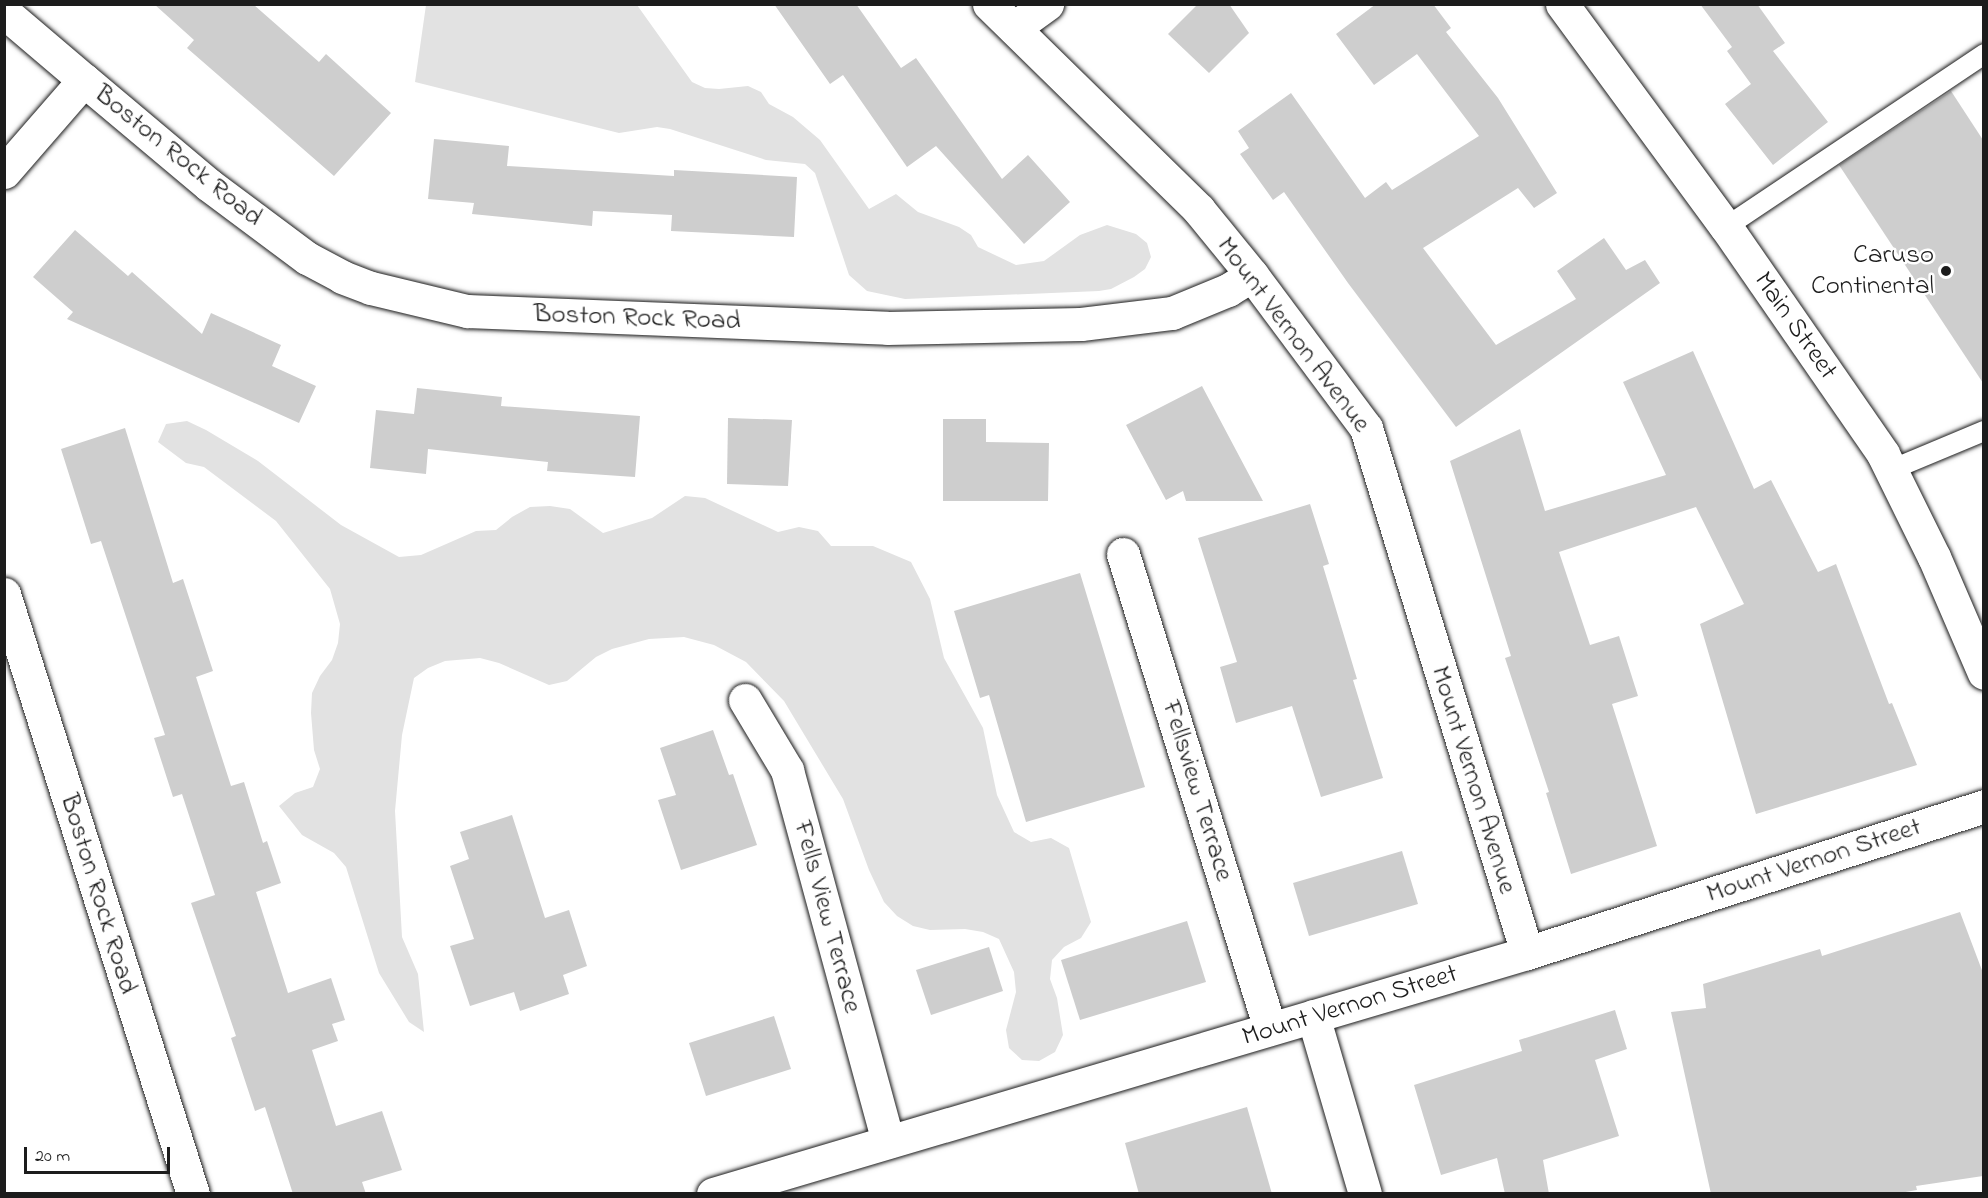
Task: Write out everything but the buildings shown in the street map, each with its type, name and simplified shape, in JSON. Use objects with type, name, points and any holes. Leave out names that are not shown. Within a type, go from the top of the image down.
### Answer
[{"type":"street","name":"Mount Vernon Avenue","points":[[989,4],[1199,210],[1252,275],[1370,435],[1527,953]]},
{"type":"street","points":[[1014,28],[1047,4]]},
{"type":"street","name":"Main Street","points":[[1562,4],[1726,227],[1893,469],[1983,668]]},
{"type":"street","name":"Boston Rock Road","points":[[4,12],[209,185],[307,258],[342,277],[371,288],[467,311],[887,328],[1080,324],[1172,313],[1200,303],[1252,275]]},
{"type":"street","name":"Boston Rock Road","points":[[4,172],[84,80]]},
{"type":"street","name":"Fellsview Terrace","points":[[1123,554],[1270,1029]]},
{"type":"street","name":"Boston Rock Road","points":[[4,594],[193,1194]]},
{"type":"street","name":"Fells View Terrace","points":[[745,700],[787,770],[888,1143]]},
{"type":"street","name":"Mount Vernon Street","points":[[728,1191],[1527,953],[1983,806]]},
{"type":"street","points":[[1313,1016],[1365,1194]]},
{"type":"lane","points":[[1726,227],[1983,54]]},
{"type":"lane","points":[[1893,469],[1983,431]]},
{"type":"shaded area","points":[[426,5],[637,5],[692,82],[705,88],[719,89],[748,86],[761,92],[769,104],[793,117],[820,140],[869,209],[896,194],[918,212],[959,227],[971,235],[978,247],[1016,265],[1044,261],[1080,235],[1107,225],[1136,234],[1147,243],[1151,257],[1145,269],[1134,277],[1111,289],[1099,291],[905,299],[867,291],[849,275],[815,173],[805,164],[766,160],[670,129],[657,127],[619,133],[415,82]]},
{"type":"shaded area","points":[[187,421],[258,461],[341,525],[399,557],[421,555],[476,531],[496,530],[512,517],[530,507],[550,506],[570,509],[603,533],[652,518],[685,496],[705,498],[778,532],[799,527],[818,531],[831,546],[873,546],[911,562],[930,599],[944,658],[983,728],[997,795],[1014,832],[1031,842],[1051,838],[1069,848],[1091,922],[1081,938],[1064,947],[1052,960],[1050,979],[1057,998],[1063,1035],[1055,1052],[1039,1061],[1022,1060],[1009,1048],[1006,1030],[1016,992],[1014,972],[999,939],[983,932],[965,929],[930,930],[913,926],[897,916],[884,902],[869,870],[843,799],[784,701],[746,662],[714,645],[684,637],[649,639],[612,649],[596,657],[567,681],[549,685],[499,663],[480,658],[445,661],[428,668],[414,678],[402,735],[395,811],[402,937],[418,974],[424,1032],[409,1022],[379,973],[346,867],[334,853],[302,835],[279,806],[295,793],[313,787],[320,769],[314,750],[312,693],[320,676],[332,660],[338,643],[340,624],[330,589],[276,521],[204,467],[186,463],[158,442],[166,424]]},
{"type":"place","name":"Caruso Continental","points":[[1946,271]]}]
